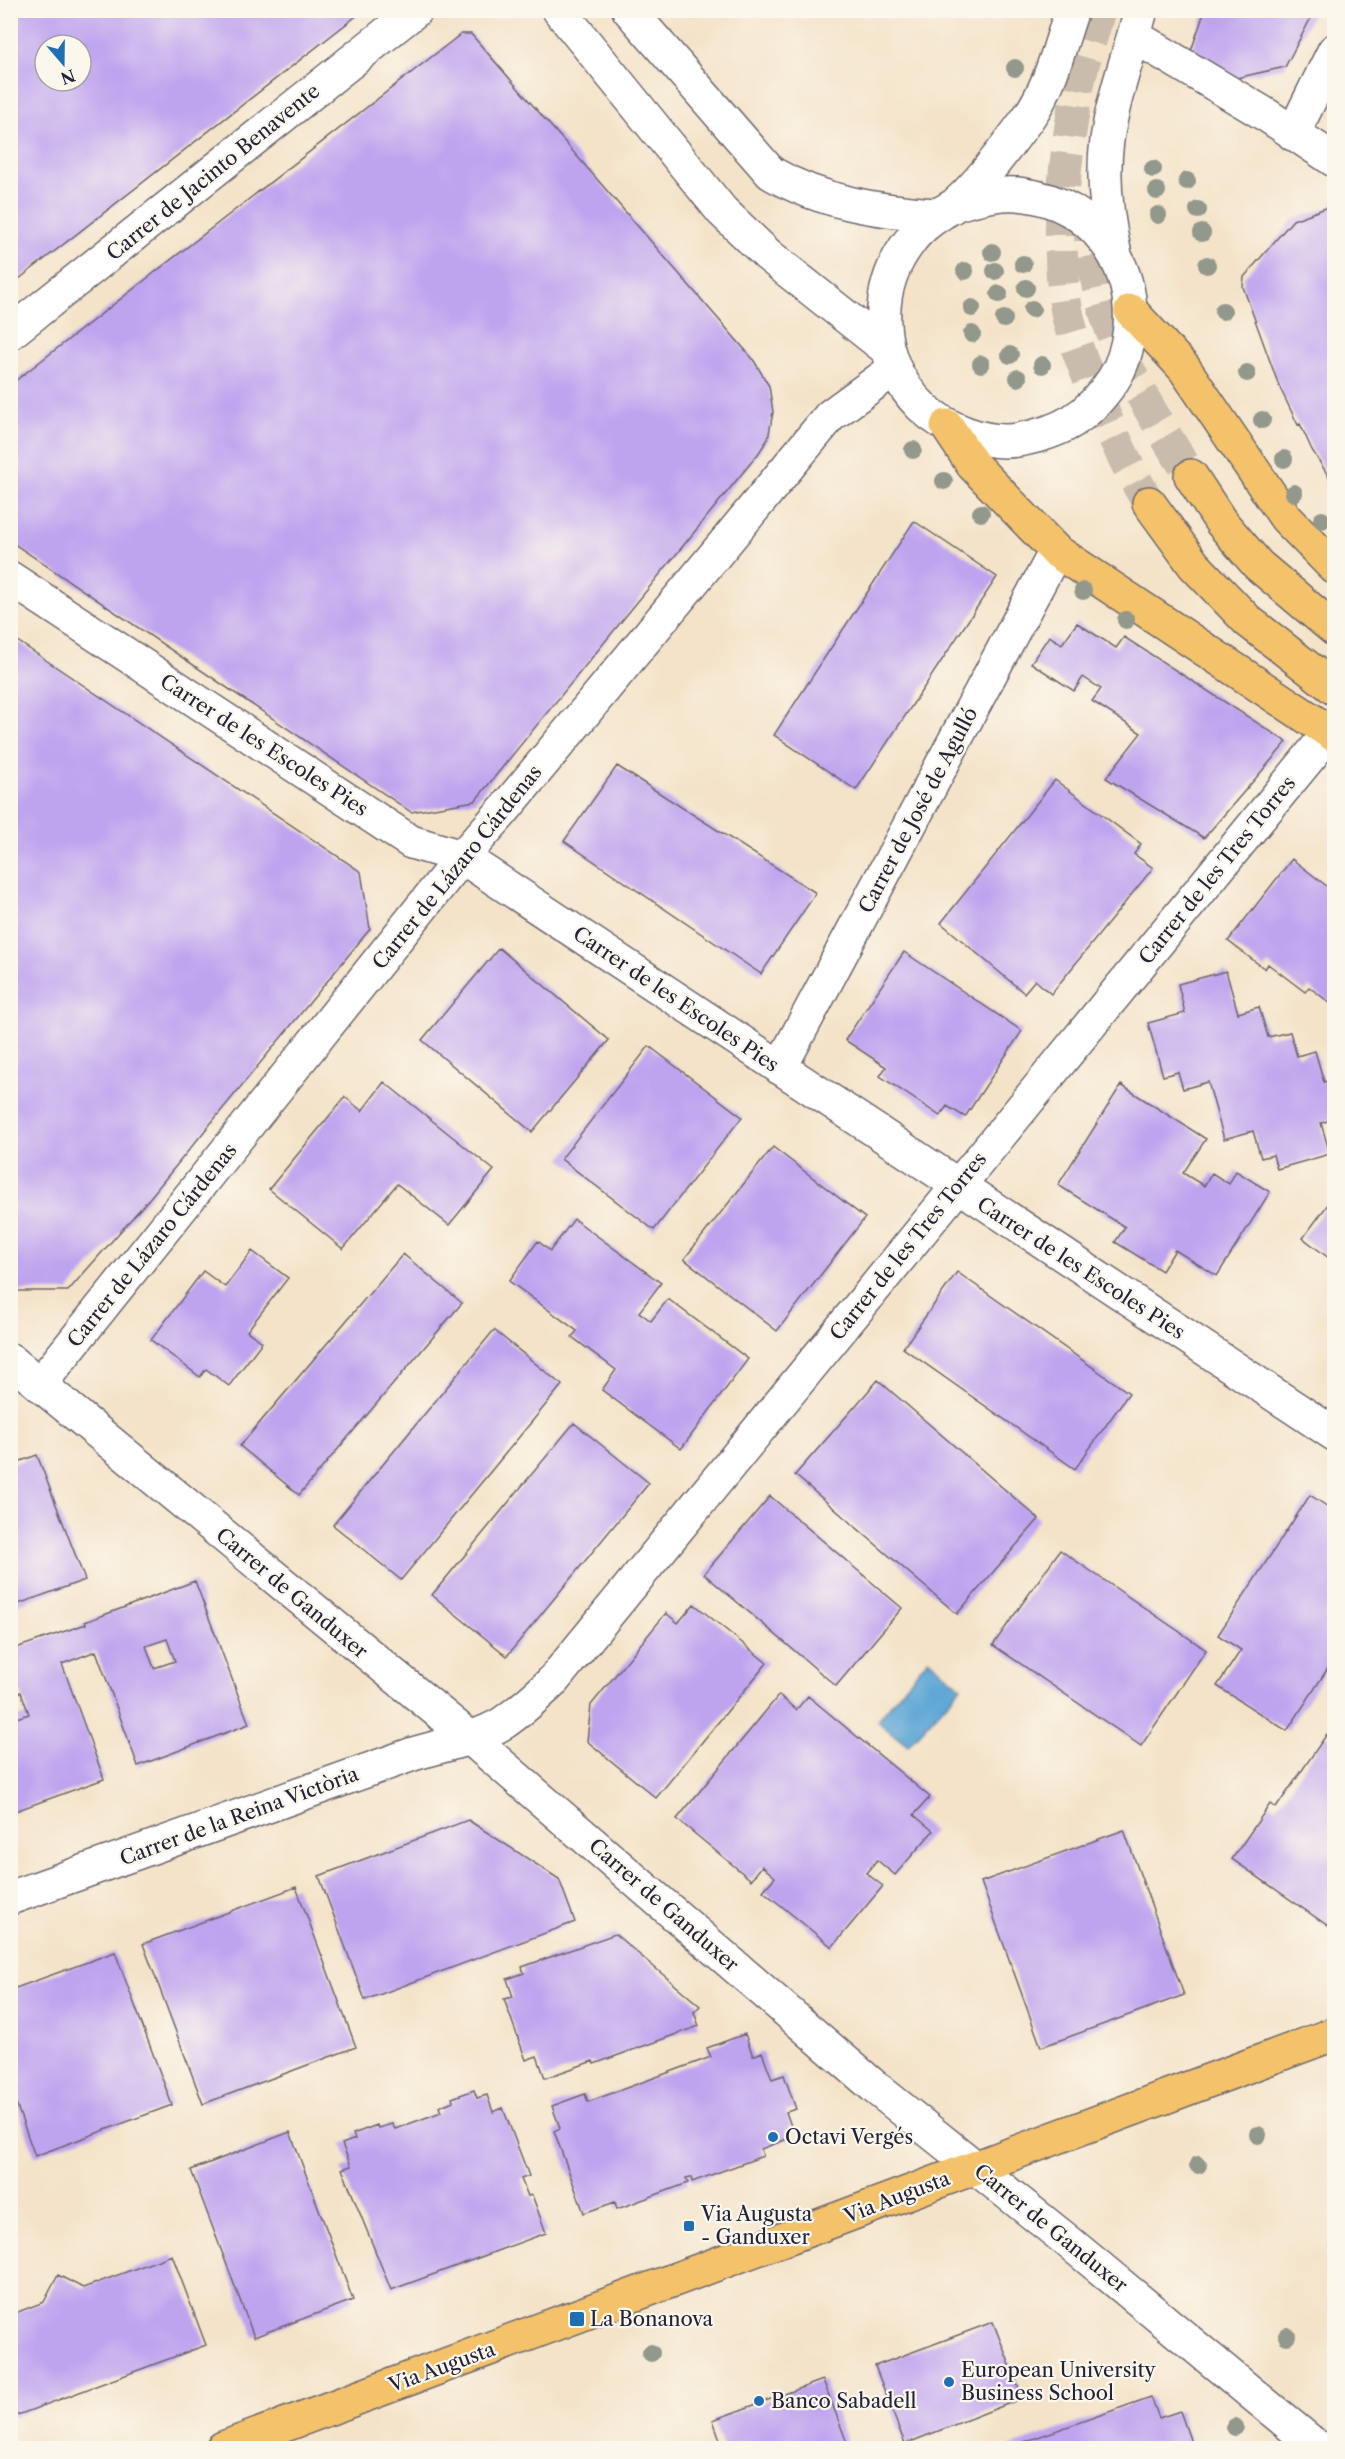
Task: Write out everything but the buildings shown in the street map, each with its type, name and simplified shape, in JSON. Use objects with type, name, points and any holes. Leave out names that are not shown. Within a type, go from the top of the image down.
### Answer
[{"type":"main road","points":[[1131,310],[1184,368],[1286,518],[1335,567]]},
{"type":"main road","points":[[948,426],[973,465],[1056,550],[1332,734]]},
{"type":"main road","points":[[1191,476],[1221,522],[1258,565],[1335,629]]},
{"type":"main road","points":[[1149,503],[1194,565],[1248,621],[1335,688]]},
{"type":"main road","name":"Via Augusta","points":[[224,2448],[976,2167],[1091,2127],[1335,2034]]},
{"type":"street","name":"Carrer de Jacinto Benavente","points":[[10,333],[416,10]]},
{"type":"street","points":[[559,10],[722,211],[768,255],[891,359],[916,401],[930,415],[948,426],[978,437],[1011,441],[1043,435],[1073,421],[1098,401],[1117,374],[1128,344],[1131,310],[1122,268],[1107,242],[1087,222],[1058,204],[1024,194],[989,195],[947,209],[890,211],[835,200],[795,187],[771,173],[629,10]]},
{"type":"street","points":[[891,359],[883,312],[886,284],[910,240],[947,209],[1007,145],[1036,106],[1047,87],[1072,10]]},
{"type":"street","points":[[1115,255],[1108,213],[1107,141],[1112,112],[1138,23],[1293,134],[1335,160]]},
{"type":"street","points":[[1293,134],[1335,51]]},
{"type":"street","name":"Carrer de Lázaro Cárdenas","points":[[25,1389],[462,857],[518,793],[830,416],[891,359]]},
{"type":"street","name":"Carrer de José de Agulló","points":[[780,1068],[1056,550]]},
{"type":"street","name":"Carrer de les Escoles Pies","points":[[10,578],[411,842],[462,857],[1335,1434]]},
{"type":"street","name":"Carrer de les Tres Torres","points":[[469,1737],[501,1724],[525,1707],[551,1683],[957,1186],[1332,734]]},
{"type":"street","name":"Carrer de Ganduxer","points":[[10,1360],[25,1389],[469,1737],[863,2077],[1318,2448]]},
{"type":"street","name":"Carrer de la Reina Victòria","points":[[10,1898],[413,1754],[469,1737]]},
{"type":"water","points":[[928,1659],[961,1687],[908,1746],[877,1721]]},
{"type":"tunnel","points":[[1099,10],[1079,80],[1065,170],[1061,226],[1063,281],[1068,317],[1081,358],[1119,447],[1149,503]]},
{"type":"tunnel","points":[[1090,207],[1091,245],[1106,316],[1135,381],[1191,476]]},
{"type":"place","name":"Octavi Vergés","points":[[773,2137]]},
{"type":"place","name":"Via Augusta - Ganduxer","points":[[689,2226]]},
{"type":"place","name":"La Bonanova","points":[[577,2319]]},
{"type":"place","name":"European University Business School","points":[[949,2382]]},
{"type":"place","name":"Banco Sabadell","points":[[759,2401]]}]
